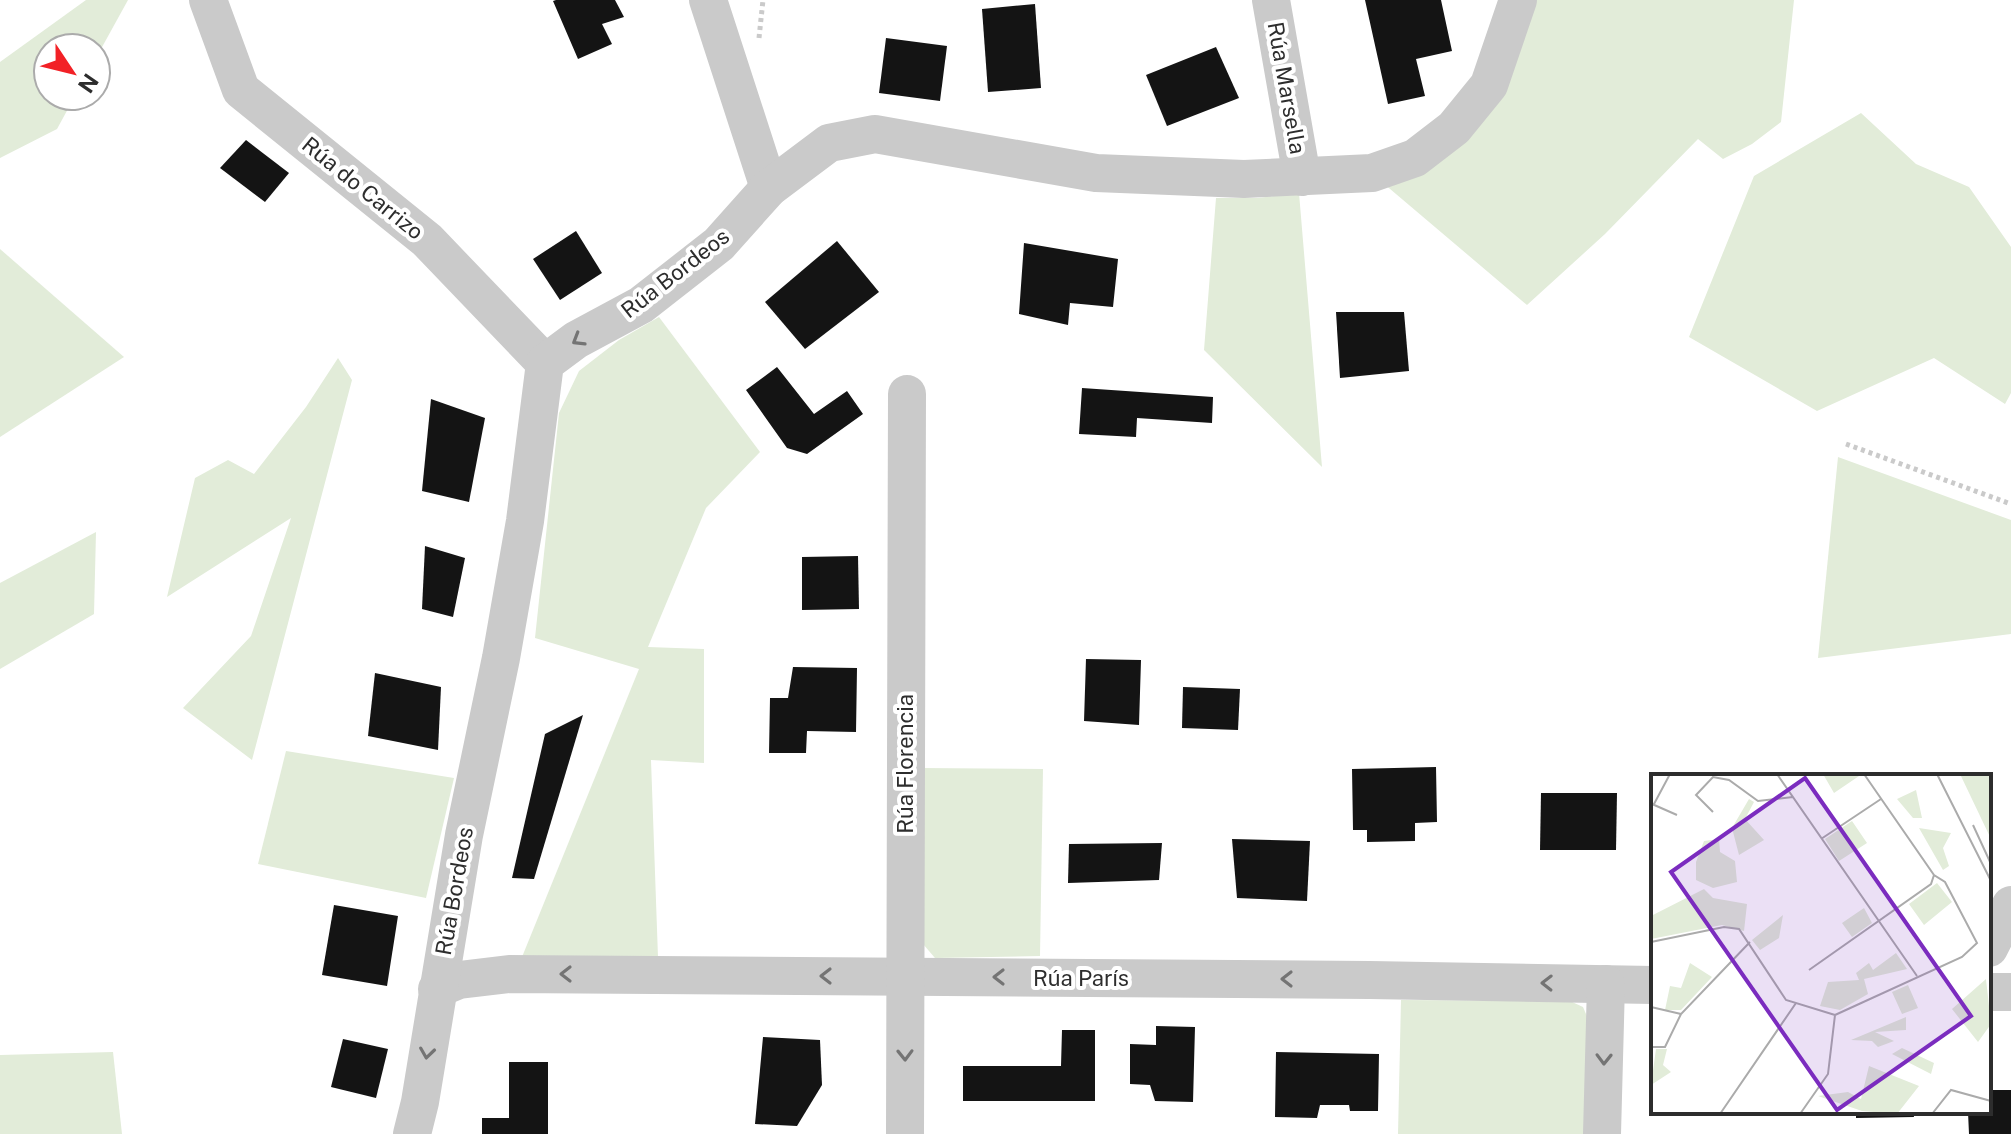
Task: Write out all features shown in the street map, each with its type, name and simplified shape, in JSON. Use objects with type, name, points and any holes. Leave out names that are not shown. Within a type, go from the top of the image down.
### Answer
[{"type":"street","name":"Rúa do Carrizo","points":[[208,0],[241,90],[427,240],[545,363]]},
{"type":"street","points":[[708,0],[769,188]]},
{"type":"street","name":"Rúa Marsella","points":[[1271,0],[1302,177]]},
{"type":"street","name":"Rúa Bordeos","points":[[412,1134],[454,893],[523,537],[545,363],[576,340],[641,305],[719,244],[769,188],[829,143],[875,134],[1096,173],[1244,179],[1372,173],[1415,158],[1454,128],[1489,85],[1518,0]]},
{"type":"street","name":"Rúa Florencia","points":[[905,1134],[907,394]]},
{"type":"street","name":"Rúa París","points":[[454,893],[458,945],[479,964],[509,974]]},
{"type":"street","points":[[1991,944],[2011,905]]},
{"type":"street","name":"Rúa París","points":[[437,989],[459,980],[509,974],[1651,985]]},
{"type":"street","points":[[1602,1134],[1606,984]]},
{"type":"path","points":[[1846,444],[2011,504]]},
{"type":"green space","points":[[86,0],[128,0],[110,32],[42,32]]},
{"type":"green space","points":[[1533,0],[1794,0],[1781,122],[1752,144],[1723,159],[1698,139],[1605,234],[1527,305],[1383,183],[1431,162]]},
{"type":"green space","points":[[32,39],[32,112],[66,112],[57,129],[0,158],[0,62]]},
{"type":"green space","points":[[1861,113],[1916,164],[1969,187],[2011,247],[2011,393],[2005,404],[1934,358],[1817,411],[1689,337],[1754,176]]},
{"type":"green space","points":[[1299,193],[1322,467],[1204,350],[1216,198],[1258,198]]},
{"type":"green space","points":[[0,249],[124,357],[0,437]]},
{"type":"green space","points":[[659,317],[760,452],[706,508],[648,647],[704,649],[704,763],[651,760],[658,957],[522,957],[639,669],[535,638],[559,413],[579,371],[619,340]]},
{"type":"green space","points":[[338,358],[352,380],[252,760],[183,708],[251,636],[291,518],[167,597],[195,478],[228,460],[254,474],[306,407]]},
{"type":"green space","points":[[1838,457],[2011,520],[2011,634],[1818,658]]},
{"type":"green space","points":[[96,532],[94,614],[0,669],[0,583]]},
{"type":"green space","points":[[286,751],[454,778],[426,898],[258,864]]},
{"type":"green space","points":[[922,768],[1043,769],[1040,956],[935,958],[923,944]]},
{"type":"green space","points":[[1401,1000],[1570,1001],[1583,1007],[1589,1021],[1585,1134],[1398,1134]]},
{"type":"green space","points":[[113,1052],[122,1134],[0,1134],[0,1055]]},
{"type":"building","points":[[615,0],[624,17],[602,24],[612,44],[578,59],[553,1]]},
{"type":"building","points":[[1365,0],[1441,0],[1452,51],[1416,59],[1425,96],[1388,104]]},
{"type":"building","points":[[1035,4],[1041,88],[988,92],[982,9]]},
{"type":"building","points":[[886,38],[947,46],[940,101],[879,93]]},
{"type":"building","points":[[1216,47],[1239,98],[1167,126],[1146,75]]},
{"type":"building","points":[[246,140],[289,173],[265,202],[220,168]]},
{"type":"building","points":[[576,231],[602,273],[560,300],[533,259]]},
{"type":"building","points":[[837,241],[879,292],[805,349],[765,302]]},
{"type":"building","points":[[1024,243],[1118,259],[1113,307],[1070,303],[1068,325],[1019,314]]},
{"type":"building","points":[[1336,312],[1404,312],[1409,371],[1340,378]]},
{"type":"building","points":[[777,367],[814,414],[847,391],[863,414],[807,454],[787,448],[746,390]]},
{"type":"building","points":[[1082,388],[1213,397],[1212,423],[1137,418],[1136,437],[1079,434]]},
{"type":"building","points":[[431,399],[485,418],[469,502],[422,491]]},
{"type":"building","points":[[425,546],[465,558],[453,617],[422,609]]},
{"type":"building","points":[[858,556],[859,609],[802,610],[802,557]]},
{"type":"building","points":[[1086,659],[1141,660],[1139,725],[1084,721]]},
{"type":"building","points":[[793,667],[857,668],[856,732],[807,731],[806,753],[769,753],[770,698],[788,698]]},
{"type":"building","points":[[375,673],[441,687],[438,750],[368,736]]},
{"type":"building","points":[[1183,687],[1240,689],[1238,730],[1182,728]]},
{"type":"building","points":[[583,715],[534,879],[512,878],[545,734]]},
{"type":"building","points":[[1436,767],[1437,822],[1415,823],[1415,841],[1367,842],[1367,830],[1353,830],[1352,769]]},
{"type":"building","points":[[1541,793],[1617,793],[1616,850],[1540,850]]},
{"type":"building","points":[[1232,839],[1310,841],[1307,901],[1237,898]]},
{"type":"building","points":[[1162,843],[1159,880],[1068,883],[1069,844]]},
{"type":"building","points":[[334,905],[398,916],[387,986],[322,975]]},
{"type":"building","points":[[1156,1026],[1195,1027],[1193,1102],[1155,1101],[1150,1085],[1130,1084],[1130,1044],[1156,1045]]},
{"type":"building","points":[[1062,1030],[1095,1030],[1095,1101],[963,1101],[963,1066],[1061,1066]]},
{"type":"building","points":[[763,1037],[820,1040],[822,1085],[797,1126],[755,1124]]},
{"type":"building","points":[[343,1039],[388,1049],[376,1098],[331,1087]]},
{"type":"building","points":[[1276,1052],[1379,1054],[1378,1111],[1350,1111],[1349,1105],[1320,1105],[1317,1118],[1275,1117]]},
{"type":"building","points":[[509,1062],[548,1062],[548,1134],[482,1134],[482,1118],[509,1118]]},
{"type":"building","points":[[1991,1090],[2011,1090],[2011,1134],[1969,1134],[1968,1114],[1991,1114]]},
{"type":"building","points":[[1856,1114],[1913,1114],[1914,1117],[1856,1118]]}]
